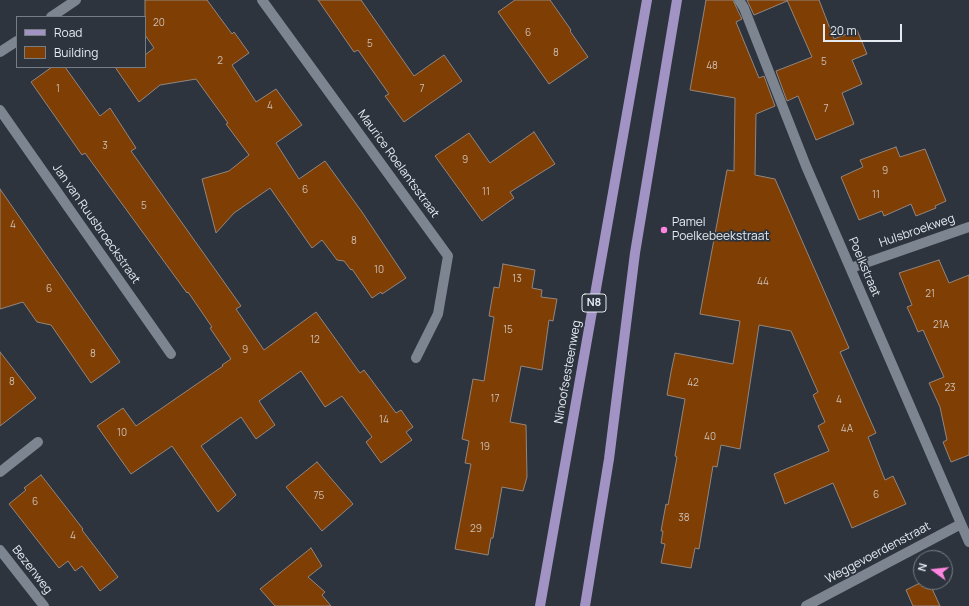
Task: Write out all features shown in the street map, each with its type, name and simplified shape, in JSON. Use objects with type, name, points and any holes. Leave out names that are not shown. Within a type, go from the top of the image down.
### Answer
[{"type":"main road","name":"Ninoofsesteenweg","points":[[540,606],[647,0]]},
{"type":"main road","points":[[585,606],[609,459],[635,253],[677,0]]},
{"type":"street","points":[[52,16],[76,0]]},
{"type":"street","name":"Maurice Roelantsstraat","points":[[262,0],[448,256],[438,314],[416,358]]},
{"type":"street","name":"Poelkstraat","points":[[739,0],[744,8],[806,166],[969,542]]},
{"type":"street","points":[[0,52],[16,42]]},
{"type":"street","name":"Jan van Ruusbroeckstraat","points":[[0,110],[171,354]]},
{"type":"street","name":"Hulsbroekweg","points":[[850,268],[969,227]]},
{"type":"street","points":[[0,472],[38,442]]},
{"type":"street","name":"Weggevoerdenstraat","points":[[806,606],[961,524]]},
{"type":"street","name":"Bezenweg","points":[[0,550],[44,606]]},
{"type":"building","points":[[145,0],[207,0],[232,34],[234,32],[249,53],[232,65],[256,102],[276,89],[302,125],[276,143],[299,179],[325,161],[362,212],[406,278],[382,294],[381,292],[372,298],[352,269],[351,270],[344,261],[337,260],[322,240],[312,248],[270,188],[234,213],[216,233],[202,179],[229,171],[249,155],[196,79],[160,85],[139,102],[116,68],[146,68],[146,54],[154,48],[146,36]]},
{"type":"building","points":[[318,0],[361,0],[414,76],[444,55],[462,81],[404,122],[385,96],[389,94],[358,50],[354,52]]},
{"type":"building","points":[[515,0],[550,0],[588,57],[549,84],[498,12]]},
{"type":"building","points":[[706,0],[733,0],[742,19],[736,22],[759,78],[764,76],[775,106],[756,114],[755,175],[775,179],[849,348],[840,352],[876,433],[868,437],[885,480],[893,476],[906,504],[852,528],[833,483],[785,504],[774,474],[829,451],[818,426],[825,422],[813,395],[818,392],[791,331],[759,325],[740,449],[721,445],[717,467],[713,466],[699,549],[695,548],[691,568],[661,563],[665,544],[661,543],[663,531],[661,531],[666,504],[668,505],[677,457],[675,456],[685,399],[667,395],[671,372],[675,353],[733,364],[740,321],[700,314],[727,170],[734,171],[735,98],[690,90]]},
{"type":"building","points":[[747,0],[787,0],[787,1],[754,15]]},
{"type":"building","points":[[787,0],[819,0],[834,39],[857,30],[867,54],[852,60],[862,84],[842,93],[854,124],[816,140],[798,96],[787,101],[776,71],[812,57]]},
{"type":"building","points":[[51,68],[66,68],[100,116],[110,108],[136,148],[131,151],[241,306],[236,309],[264,350],[316,312],[360,373],[364,370],[396,413],[401,410],[413,427],[406,432],[412,440],[381,463],[366,442],[372,437],[342,396],[325,407],[301,371],[259,401],[275,425],[256,439],[241,417],[201,446],[236,495],[218,512],[172,446],[131,474],[97,426],[123,408],[136,426],[231,359],[210,328],[212,327],[188,292],[187,293],[85,153],[82,155],[31,82]]},
{"type":"building","points":[[534,132],[555,164],[510,192],[514,198],[482,221],[435,156],[469,133],[490,163]]},
{"type":"building","points":[[896,147],[900,157],[925,149],[946,201],[935,206],[936,208],[916,216],[911,204],[884,216],[882,211],[859,220],[841,177],[863,167],[860,160]]},
{"type":"building","points":[[0,189],[120,362],[91,383],[51,325],[37,322],[23,302],[0,309]]},
{"type":"building","points":[[939,260],[949,283],[969,275],[969,455],[951,462],[943,442],[947,440],[940,407],[929,383],[944,377],[923,330],[918,332],[907,307],[912,305],[899,273]]},
{"type":"building","points":[[503,264],[535,270],[532,288],[542,290],[541,297],[557,299],[553,321],[549,320],[542,370],[521,366],[510,422],[526,425],[527,477],[523,491],[502,487],[493,538],[491,538],[488,555],[455,549],[471,464],[465,463],[469,441],[462,439],[473,379],[484,381],[494,317],[489,316],[494,287],[499,288]]},
{"type":"building","points":[[0,352],[36,398],[0,426]]},
{"type":"building","points":[[317,462],[353,504],[322,531],[286,487]]},
{"type":"building","points":[[41,475],[118,577],[100,591],[82,566],[75,571],[68,561],[59,568],[9,504],[26,490],[24,488]]},
{"type":"building","points":[[311,548],[322,566],[308,577],[325,592],[322,595],[331,606],[275,606],[260,589]]},
{"type":"building","points":[[913,586],[913,590],[933,590],[940,606],[913,606],[906,590]]},
{"type":"place","name":"Pamel Poelkebeekstraat","points":[[664,230]]}]
